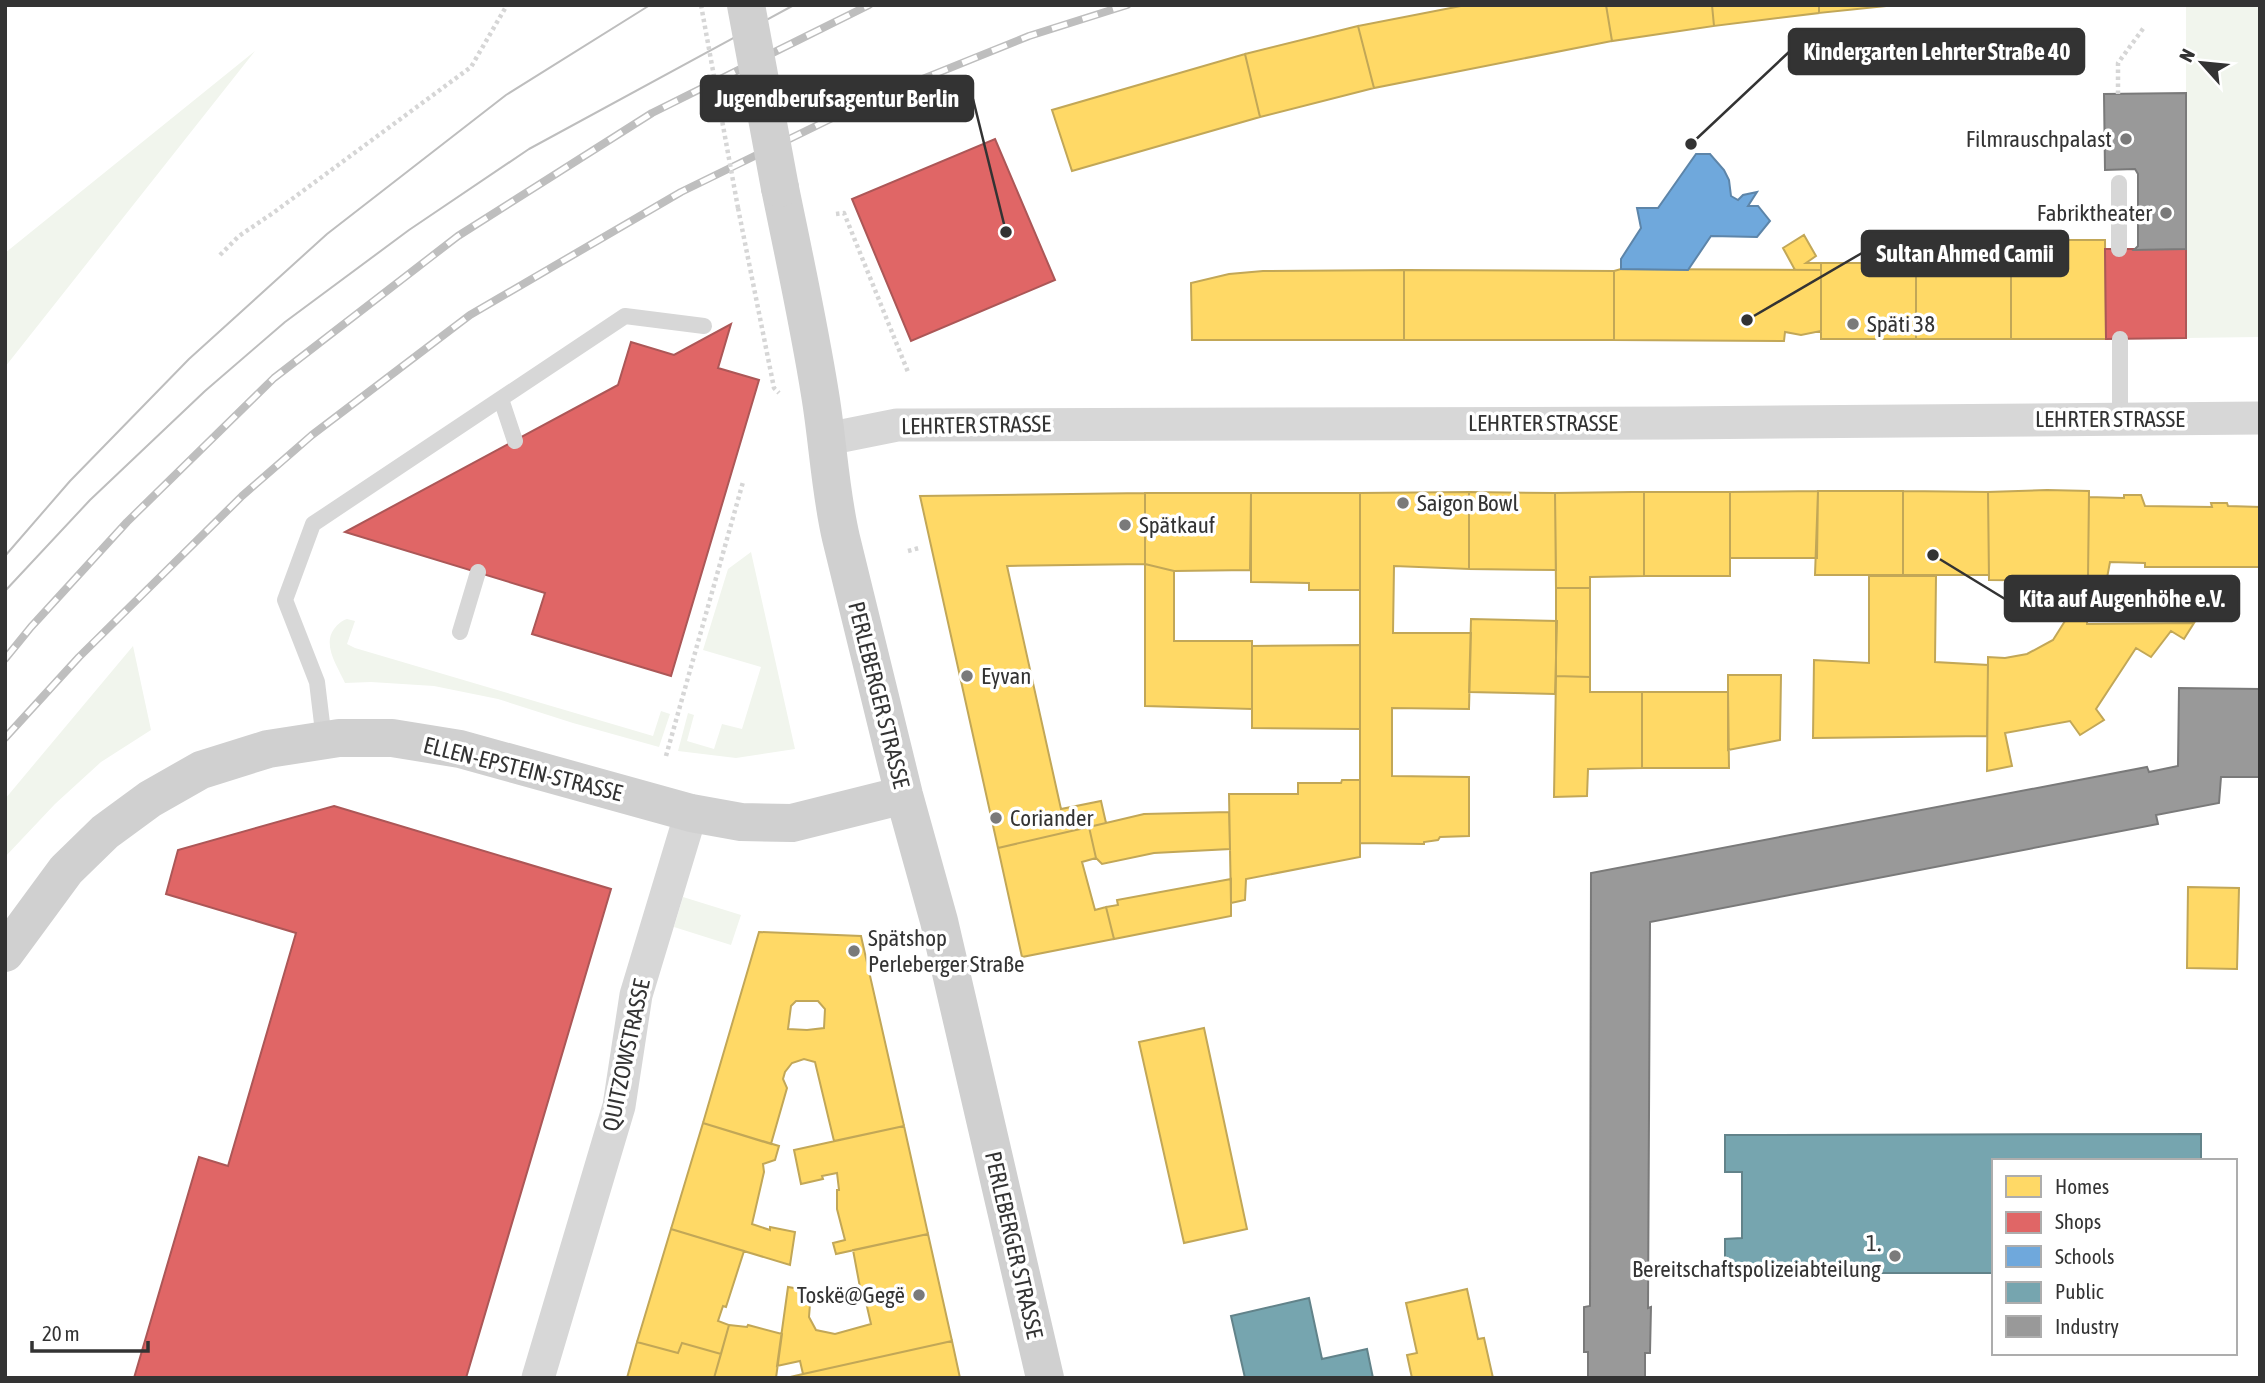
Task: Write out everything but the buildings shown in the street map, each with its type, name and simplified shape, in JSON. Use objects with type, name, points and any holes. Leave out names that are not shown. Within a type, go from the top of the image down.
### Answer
[{"type":"main road","name":"PERLEBERGER STRASSE","points":[[746,5],[827,439],[838,525],[904,795],[939,921],[1045,1378]]},
{"type":"main road","name":"ELLEN-EPSTEIN-STRASSE","points":[[5,953],[66,870],[105,832],[149,799],[201,770],[268,749],[339,737],[392,738],[460,749],[691,813],[741,822],[792,823],[904,795]]},
{"type":"street","name":"LEHRTER STRASSE","points":[[827,439],[897,425],[2260,418]]},
{"type":"street","name":"QUITZOWSTRASSE","points":[[538,1378],[619,1106],[636,995],[691,813]]},
{"type":"lane","points":[[2119,183],[2119,249]]},
{"type":"lane","points":[[324,740],[317,682],[285,600],[313,524],[625,316],[704,326]]},
{"type":"lane","points":[[2120,339],[2120,419]]},
{"type":"lane","points":[[501,399],[515,441]]},
{"type":"lane","points":[[460,632],[478,572]]},
{"type":"path","points":[[220,255],[239,236],[471,67],[507,5]]},
{"type":"path","points":[[701,5],[774,387]]},
{"type":"path","points":[[2118,94],[2118,63],[2145,26]]},
{"type":"path","points":[[836,214],[844,213],[908,372]]},
{"type":"path","points":[[666,756],[743,482]]},
{"type":"path","points":[[908,551],[919,548]]},
{"type":"shaded area","points":[[2186,5],[2260,5],[2260,337],[2186,338]]},
{"type":"shaded area","points":[[255,51],[5,367],[5,253]]},
{"type":"shaded area","points":[[751,552],[795,749],[736,758],[678,751],[688,713],[694,715],[687,741],[714,749],[722,724],[742,729],[761,667],[703,650],[728,569]]},
{"type":"shaded area","points":[[347,619],[355,621],[347,644],[355,648],[653,736],[661,711],[670,714],[659,747],[498,699],[434,686],[345,683],[332,656],[330,642],[334,629]]},
{"type":"shaded area","points":[[133,646],[151,730],[101,762],[55,804],[5,857],[5,799]]},
{"type":"shaded area","points":[[683,897],[741,915],[731,945],[674,927]]},
{"type":"tram line","points":[[5,556],[70,481],[189,359],[327,234],[506,95],[650,5]]},
{"type":"tram line","points":[[5,591],[90,500],[205,391],[285,322],[409,230],[529,149],[794,5]]},
{"type":"railway","points":[[5,659],[127,522],[274,378],[458,236],[652,113],[869,5]]},
{"type":"railway","points":[[5,738],[79,657],[242,496],[312,435],[470,315],[681,192],[863,103],[1029,36],[1127,5]]},
{"type":"place","name":"Filmrauschpalast","points":[[2126,139]]},
{"type":"place","name":"Kindergarten Lehrter Straße 40","points":[[1691,144]]},
{"type":"place","name":"Fabriktheater","points":[[2166,213]]},
{"type":"place","name":"Jugendberufsagentur Berlin","points":[[1006,232]]},
{"type":"place","name":"Sultan Ahmed Camii","points":[[1747,320]]},
{"type":"place","name":"Späti 38","points":[[1853,324]]},
{"type":"place","name":"Saigon Bowl","points":[[1403,503]]},
{"type":"place","name":"Spätkauf","points":[[1125,525]]},
{"type":"place","name":"Kita auf Augenhöhe e.V.","points":[[1933,555]]},
{"type":"place","name":"Eyvan","points":[[967,676]]},
{"type":"place","name":"Coriander","points":[[996,818]]},
{"type":"place","name":"Spätshop Perleberger Straße","points":[[854,951]]},
{"type":"place","name":"1. Bereitschaftspolizeiabteilung","points":[[1895,1256]]},
{"type":"place","name":"Toskë@Gegë","points":[[919,1295]]}]
